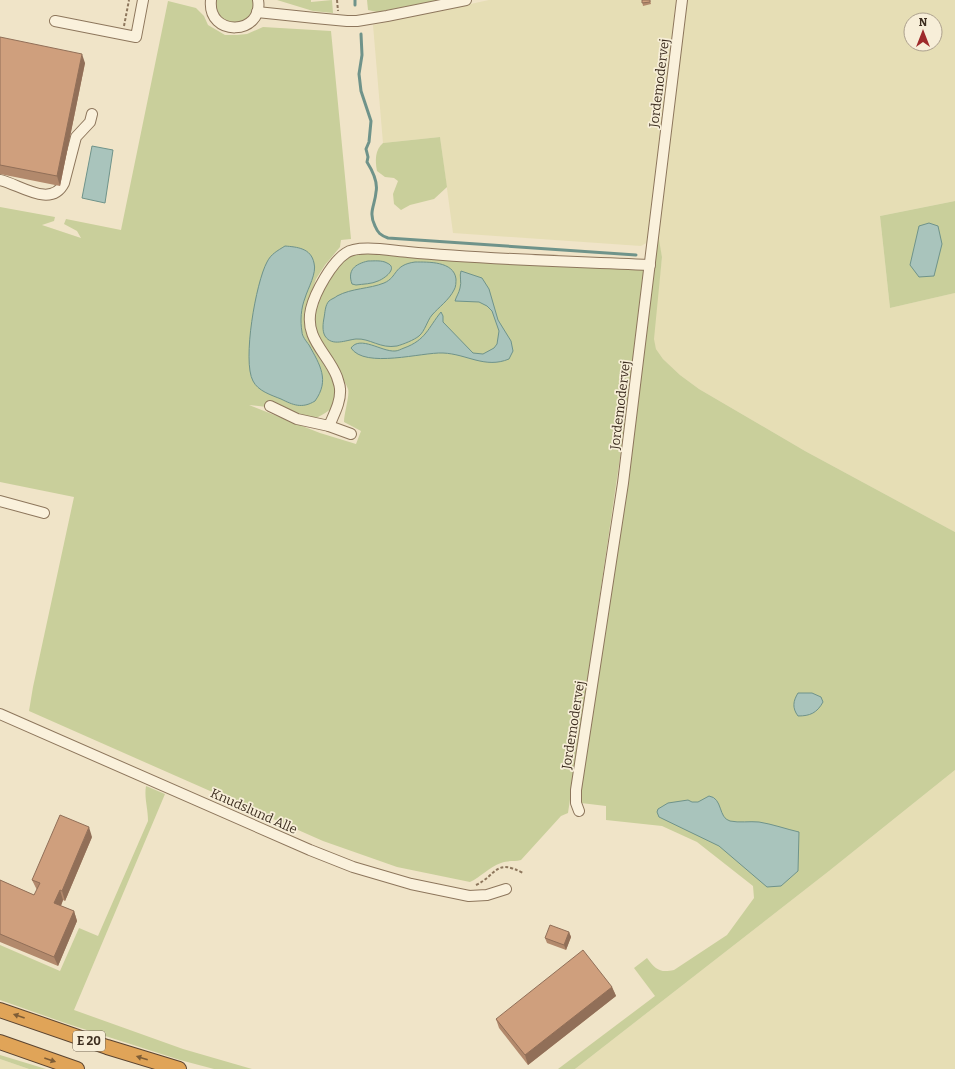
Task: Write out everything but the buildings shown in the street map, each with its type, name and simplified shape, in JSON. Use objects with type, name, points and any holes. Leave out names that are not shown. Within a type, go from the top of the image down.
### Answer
[{"type":"highway","name":"E 20","points":[[0,1010],[107,1047],[179,1069]]},
{"type":"highway","name":"E 20","points":[[0,1042],[77,1069]]},
{"type":"street","points":[[56,21],[136,37],[143,0]]},
{"type":"street","points":[[208,1],[215,18],[223,25],[239,28],[246,25],[253,18],[258,5],[315,18],[347,21],[372,19],[466,0]]},
{"type":"street","name":"Jordemodervej","points":[[579,811],[576,803],[576,790],[623,483],[682,0]]},
{"type":"street","points":[[0,180],[24,191],[44,195],[54,194],[61,189],[64,184],[76,137],[90,122],[92,114]]},
{"type":"street","points":[[328,426],[338,406],[340,388],[335,372],[316,344],[312,334],[310,322],[311,309],[328,271],[346,252],[364,248],[441,255],[650,265]]},
{"type":"street","points":[[270,406],[297,419],[328,426],[351,434]]},
{"type":"street","points":[[0,501],[44,513]]},
{"type":"street","name":"Knudslund Alle","points":[[0,714],[310,850],[353,867],[411,884],[469,896],[487,895],[506,889]]},
{"type":"path","points":[[122,34],[129,0]]},
{"type":"path","points":[[469,886],[476,885],[483,881],[497,868],[512,868],[523,873]]},
{"type":"shaded area","points":[[489,0],[676,0],[648,242],[641,246],[453,233],[440,137],[383,143],[373,25]]},
{"type":"shaded area","points":[[687,0],[955,0],[955,201],[880,216],[890,308],[955,293],[955,532],[805,451],[699,389],[680,375],[663,359],[656,349],[653,337],[662,257],[657,234]]},
{"type":"shaded area","points":[[955,770],[955,1069],[575,1069],[829,871]]},
{"type":"shaded area","points":[[0,1059],[29,1069],[0,1069]]},
{"type":"green space","points":[[216,0],[254,0],[253,10],[249,17],[243,22],[228,22],[222,18],[217,10]]},
{"type":"green space","points":[[277,0],[311,0],[311,2],[332,0],[333,13],[313,11]]},
{"type":"green space","points":[[367,0],[439,0],[377,12],[368,10]]},
{"type":"green space","points":[[685,0],[687,0],[658,234],[662,257],[654,339],[656,349],[663,359],[680,375],[699,389],[805,451],[955,532],[955,770],[829,871],[575,1069],[558,1069],[655,996],[634,968],[647,958],[659,970],[674,970],[727,935],[754,898],[753,886],[697,842],[662,826],[606,820],[606,806],[581,803],[579,800]]},
{"type":"green space","points":[[168,1],[196,8],[204,16],[208,25],[225,35],[247,34],[263,27],[331,31],[351,239],[341,240],[340,247],[316,279],[304,314],[306,332],[336,385],[334,407],[318,417],[312,418],[292,413],[268,400],[267,407],[249,405],[320,433],[356,444],[361,431],[344,422],[348,389],[318,340],[314,322],[318,301],[328,279],[342,262],[354,254],[360,252],[644,270],[634,362],[568,813],[561,816],[521,860],[497,865],[470,882],[397,867],[323,841],[29,711],[74,497],[0,482],[0,207],[55,217],[54,221],[42,225],[81,238],[77,231],[64,224],[66,219],[121,230]]},
{"type":"green space","points":[[440,137],[447,187],[434,199],[410,205],[401,210],[394,204],[393,194],[398,181],[394,178],[385,177],[377,171],[376,159],[378,149],[383,143]]},
{"type":"green space","points":[[955,201],[955,293],[890,308],[880,216]]},
{"type":"green space","points":[[146,786],[165,794],[74,1010],[183,1049],[252,1069],[214,1069],[180,1060],[68,1024],[0,1000],[0,945],[60,971],[79,928],[98,936],[148,821],[145,795]]},
{"type":"green space","points":[[0,1055],[46,1069],[29,1069],[0,1059]]},
{"type":"water","points":[[92,146],[113,150],[105,203],[82,198]]},
{"type":"water","points":[[929,223],[938,226],[942,244],[934,276],[919,277],[910,265],[919,226]]},
{"type":"water","points":[[285,246],[307,251],[312,258],[315,267],[303,306],[301,323],[304,338],[317,359],[323,379],[320,393],[315,401],[306,405],[290,403],[261,390],[253,381],[250,371],[250,340],[259,286],[263,272],[270,257]]},
{"type":"water","points":[[368,261],[385,262],[392,268],[384,278],[376,282],[356,285],[352,284],[351,271],[353,268]]},
{"type":"water","points":[[415,262],[433,263],[446,266],[451,269],[456,279],[452,294],[432,315],[419,336],[403,344],[391,347],[361,339],[335,342],[331,341],[325,336],[323,322],[326,307],[330,300],[349,291],[384,283],[392,278],[399,268]]},
{"type":"water","points":[[461,271],[482,278],[489,289],[498,320],[511,341],[513,351],[509,359],[500,362],[484,362],[452,354],[434,353],[381,359],[368,358],[358,354],[351,348],[355,344],[360,343],[390,351],[400,350],[411,345],[422,337],[441,312],[443,322],[473,353],[483,354],[494,348],[497,344],[499,331],[492,311],[487,306],[479,302],[455,301],[461,286]]},
{"type":"water","points":[[798,693],[812,693],[821,697],[823,702],[813,713],[798,716],[794,704]]},
{"type":"water","points":[[709,796],[716,800],[726,819],[730,821],[759,822],[799,832],[798,871],[781,886],[767,887],[719,846],[659,817],[657,812],[658,809],[668,803],[688,800],[698,802]]},
{"type":"waterway","points":[[355,0],[355,5]]},
{"type":"waterway","points":[[361,34],[362,55],[359,74],[361,91],[371,121],[369,142],[366,149],[368,157],[367,162],[376,185],[372,217],[380,234],[388,238],[636,255]]}]
